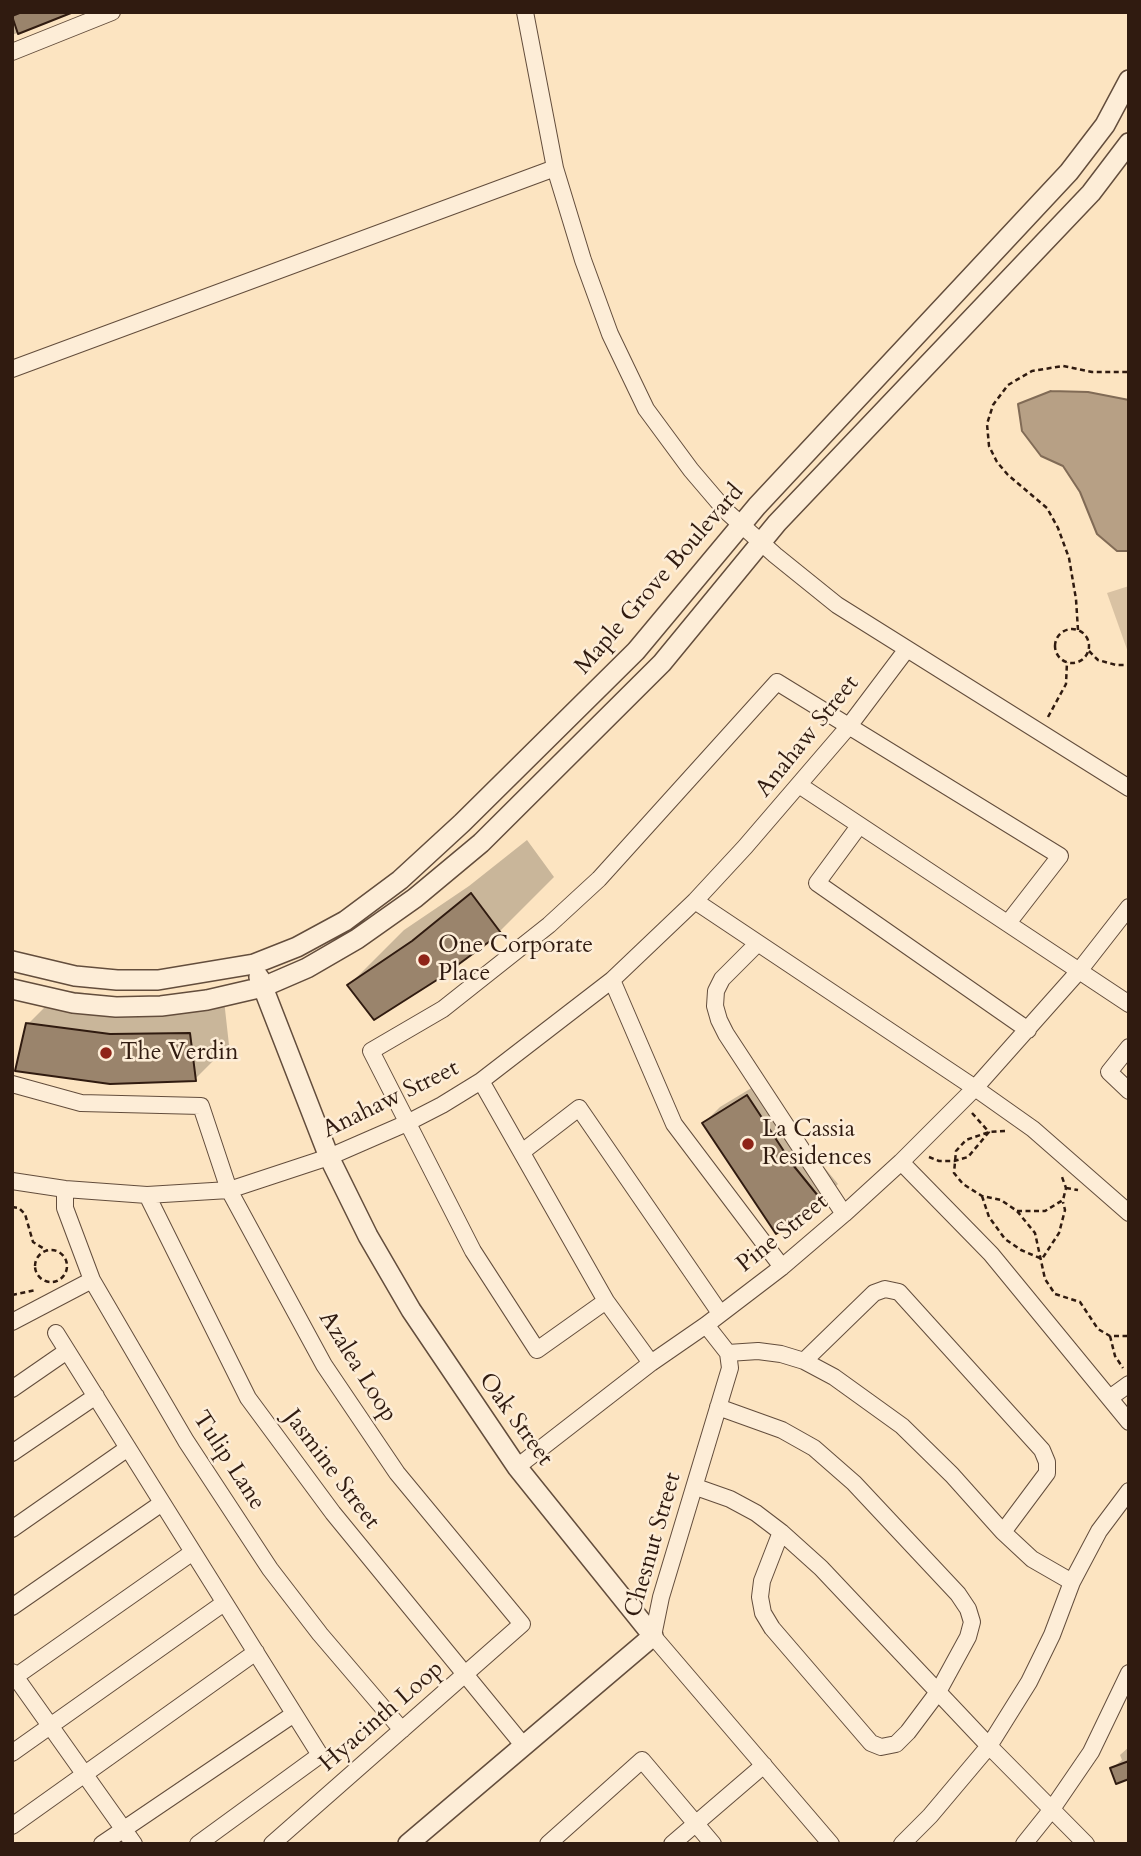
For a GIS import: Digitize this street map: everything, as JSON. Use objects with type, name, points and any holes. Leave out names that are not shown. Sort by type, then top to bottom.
[{"type":"street","points":[[12,52],[112,12]]},
{"type":"street","points":[[525,12],[555,168],[583,260],[610,334],[646,409],[708,491],[761,542],[837,605],[1129,788]]},
{"type":"street","name":"Maple Grove Boulevard","points":[[12,961],[75,976],[117,980],[158,980],[254,964],[297,947],[345,920],[400,880],[462,823],[636,651],[741,524],[1069,172],[1105,125],[1129,80]]},
{"type":"street","name":"Maple Grove Boulevard","points":[[12,989],[73,1003],[116,1007],[161,1006],[207,1000],[263,987],[307,968],[357,939],[415,898],[481,843],[662,663],[761,542],[1091,193],[1129,143]]},
{"type":"street","points":[[12,369],[555,168]]},
{"type":"street","name":"Anahaw Street","points":[[12,1181],[65,1189],[147,1195],[229,1190],[329,1157],[407,1123],[481,1081],[612,980],[695,901],[849,726],[907,649]]},
{"type":"street","points":[[606,1301],[537,1350],[473,1251],[371,1051],[443,1009],[549,925],[599,879],[777,682],[1060,856],[1008,923]]},
{"type":"street","points":[[799,785],[1129,1004]]},
{"type":"street","points":[[859,826],[817,883],[1028,1030]]},
{"type":"street","points":[[695,901],[1033,1129],[1129,1213]]},
{"type":"street","name":"Pine Street","points":[[517,1466],[782,1267],[844,1214],[975,1088],[1079,971],[1129,908]]},
{"type":"street","points":[[758,943],[722,979],[716,991],[715,1006],[719,1020],[844,1214]]},
{"type":"street","name":"Oak Street","points":[[254,964],[329,1157],[368,1236],[411,1310],[517,1466],[653,1636],[831,1844]]},
{"type":"street","points":[[612,980],[674,1124],[782,1267]]},
{"type":"street","points":[[1129,1047],[1109,1072],[1129,1091]]},
{"type":"street","points":[[481,1081],[606,1301],[651,1363]]},
{"type":"street","name":"Azalea Loop","points":[[12,1084],[81,1103],[201,1106],[229,1190],[324,1365],[397,1473],[522,1623]]},
{"type":"street","points":[[522,1152],[579,1108],[720,1313]]},
{"type":"street","points":[[907,1156],[992,1254],[1129,1422]]},
{"type":"street","name":"Tulip Lane","points":[[65,1189],[65,1208],[92,1280],[186,1441],[270,1569],[320,1634],[401,1730]]},
{"type":"street","name":"Jasmine Street","points":[[147,1195],[248,1398],[333,1513],[523,1745]]},
{"type":"street","points":[[12,1322],[92,1280]]},
{"type":"street","points":[[804,1361],[874,1293],[885,1290],[899,1292],[1042,1450],[1047,1462],[1047,1473],[1003,1532]]},
{"type":"street","points":[[706,1325],[728,1353],[758,1351],[804,1361],[834,1377],[902,1426],[1032,1559],[1072,1582]]},
{"type":"street","points":[[56,1333],[320,1755],[198,1844]]},
{"type":"street","points":[[12,1389],[67,1351]]},
{"type":"street","name":"Chesnut Street","points":[[408,1844],[653,1636],[662,1597],[730,1368],[728,1353]]},
{"type":"street","points":[[1111,1397],[1129,1384]]},
{"type":"street","points":[[12,1453],[96,1396]]},
{"type":"street","points":[[718,1407],[782,1430],[814,1448],[854,1483],[958,1594],[968,1609],[971,1622],[968,1637],[938,1692],[896,1744],[881,1747],[871,1743],[772,1628],[763,1613],[760,1597],[762,1581],[781,1532]]},
{"type":"street","points":[[12,1529],[128,1448]]},
{"type":"street","points":[[696,1487],[730,1499],[756,1513],[821,1568],[1086,1844]]},
{"type":"street","points":[[902,1844],[938,1808],[989,1746],[1029,1682],[1052,1635],[1072,1582],[1099,1531],[1129,1492]]},
{"type":"street","points":[[12,1607],[162,1503]]},
{"type":"street","points":[[134,1844],[13,1676],[193,1552]]},
{"type":"street","points":[[12,1753],[225,1603]]},
{"type":"street","name":"Hyacinth Loop","points":[[272,1844],[522,1623]]},
{"type":"street","points":[[12,1826],[256,1652]]},
{"type":"street","points":[[1024,1844],[1091,1752],[1129,1673]]},
{"type":"street","points":[[102,1844],[294,1714]]},
{"type":"street","points":[[548,1844],[642,1760],[713,1844]]},
{"type":"street","points":[[672,1844],[764,1765]]},
{"type":"path","points":[[1078,630],[1062,632],[1056,641],[1058,656],[1067,662],[1083,659],[1088,650],[1088,640],[1078,630],[1069,558],[1047,508],[1008,475],[997,462],[989,446],[987,424],[993,405],[1008,385],[1032,370],[1063,366],[1092,372],[1129,372]]},
{"type":"path","points":[[1088,650],[1098,660],[1126,665]]},
{"type":"path","points":[[1039,732],[1066,684],[1067,662]]},
{"type":"path","points":[[961,1101],[989,1132]]},
{"type":"path","points":[[1014,1133],[1003,1130],[989,1132],[966,1140],[956,1151],[954,1174],[963,1184],[982,1196],[1000,1200],[1017,1211],[1035,1233],[1045,1279],[1055,1294],[1080,1302],[1098,1329],[1110,1336],[1129,1336]]},
{"type":"path","points":[[907,1156],[939,1161],[968,1157],[989,1132]]},
{"type":"path","points":[[1042,1259],[1059,1233],[1065,1210],[1063,1200],[1066,1188],[1058,1167]]},
{"type":"path","points":[[982,1196],[989,1217],[1005,1238],[1021,1250],[1042,1259]]},
{"type":"path","points":[[1017,1211],[1045,1210],[1063,1200]]},
{"type":"path","points":[[12,1208],[19,1208],[24,1214],[33,1242],[47,1251],[60,1253],[68,1264],[63,1278],[37,1290],[12,1295]]},
{"type":"path","points":[[47,1251],[36,1261],[35,1271],[41,1279],[50,1283]]},
{"type":"path","points":[[1110,1336],[1115,1356],[1129,1376]]},
{"type":"shaded area","points":[[1051,391],[1088,392],[1129,400],[1129,551],[1117,551],[1097,534],[1080,492],[1063,466],[1041,456],[1022,431],[1018,404]]},
{"type":"shaded area","points":[[1129,586],[1129,655],[1107,593]]},
{"type":"building","points":[[22,12],[71,13],[18,34],[12,16]]},
{"type":"building","name":"One Corporate Place","points":[[471,893],[501,933],[440,978],[374,1020],[347,985],[412,941]]},
{"type":"building","name":"The Verdin","points":[[26,1023],[110,1034],[190,1033],[196,1081],[110,1084],[15,1071]]},
{"type":"building","name":"La Cassia Residences","points":[[747,1095],[793,1165],[823,1202],[776,1234],[702,1123]]},
{"type":"building","points":[[1129,1761],[1129,1779],[1116,1784],[1110,1768]]},
{"type":"place","name":"One Corporate Place","points":[[424,960]]},
{"type":"place","name":"The Verdin","points":[[106,1053]]},
{"type":"place","name":"La Cassia Residences","points":[[748,1144]]}]
